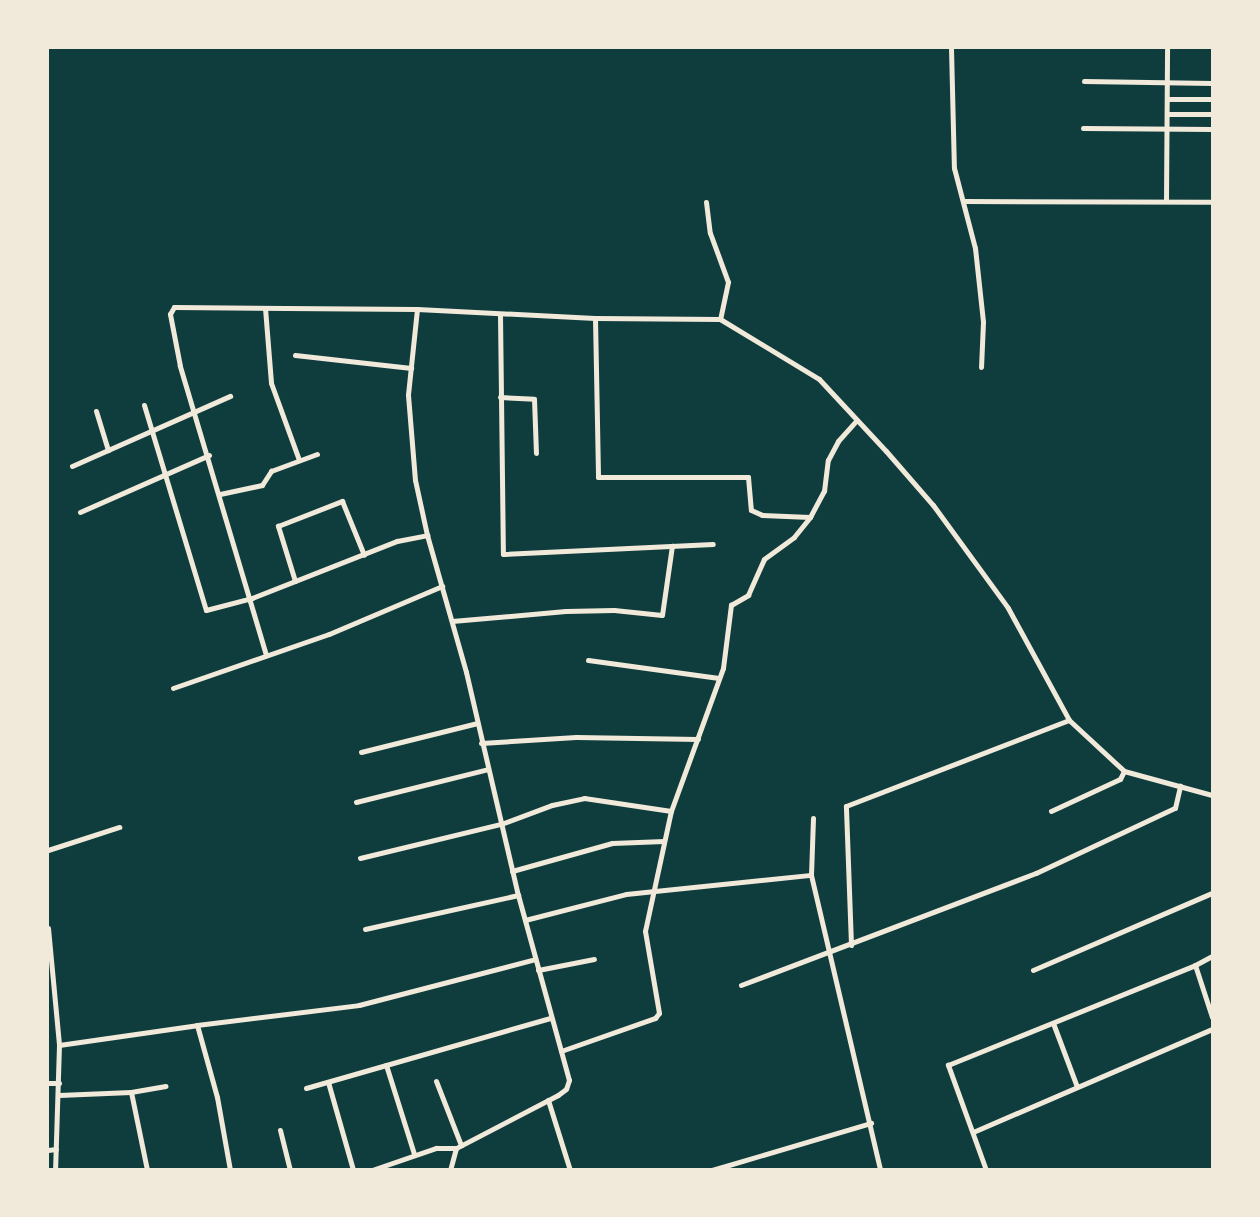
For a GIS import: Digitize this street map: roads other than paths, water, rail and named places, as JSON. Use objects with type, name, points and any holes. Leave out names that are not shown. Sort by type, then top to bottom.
[{"type":"street","points":[[951,48],[954,168],[975,248],[983,322],[981,367]]},
{"type":"street","points":[[1166,201],[1167,48]]},
{"type":"street","points":[[1084,81],[1212,83]]},
{"type":"street","points":[[1167,99],[1212,99]]},
{"type":"street","points":[[1167,114],[1212,114]]},
{"type":"street","points":[[1084,128],[1212,129]]},
{"type":"street","points":[[963,201],[1212,202]]},
{"type":"street","points":[[706,202],[710,233],[728,282],[720,319]]},
{"type":"street","points":[[266,656],[252,598],[180,366],[170,314],[174,308],[417,309],[500,315],[720,319],[819,378],[933,505],[1008,608],[1070,720],[1124,771],[1212,795]]},
{"type":"street","points":[[265,308],[271,383],[299,460]]},
{"type":"street","points":[[372,1170],[436,1148],[456,1148],[548,1100],[566,1089],[569,1080],[550,1018],[518,895],[452,621],[426,535],[415,480],[408,395],[417,309]]},
{"type":"street","points":[[500,315],[503,554],[713,544]]},
{"type":"street","points":[[595,318],[598,477],[748,477],[751,510],[762,515],[810,517]]},
{"type":"street","points":[[295,355],[411,368]]},
{"type":"street","points":[[72,466],[196,413],[230,396]]},
{"type":"street","points":[[500,397],[534,399],[536,453]]},
{"type":"street","points":[[144,405],[206,610],[252,598],[397,541],[426,535]]},
{"type":"street","points":[[96,411],[108,450]]},
{"type":"street","points":[[561,1051],[655,1018],[659,1013],[646,931],[671,811],[719,678],[731,605],[748,595],[764,559],[794,537],[810,517],[824,491],[828,460],[838,441],[857,420]]},
{"type":"street","points":[[220,494],[262,485],[271,471],[317,454]]},
{"type":"street","points":[[80,512],[209,455]]},
{"type":"street","points":[[295,581],[278,526],[287,522],[342,501],[364,554]]},
{"type":"street","points":[[452,621],[566,611],[614,610],[637,615],[662,615],[672,546]]},
{"type":"street","points":[[173,688],[329,634],[442,586]]},
{"type":"street","points":[[588,660],[719,678]]},
{"type":"street","points":[[850,945],[846,806],[1070,720]]},
{"type":"street","points":[[361,752],[477,723]]},
{"type":"street","points":[[481,742],[576,736],[698,738]]},
{"type":"street","points":[[356,802],[488,769]]},
{"type":"street","points":[[1051,811],[1120,779],[1124,771]]},
{"type":"street","points":[[741,985],[1036,873],[1175,808],[1180,786]]},
{"type":"street","points":[[360,858],[501,824],[552,805],[584,798],[671,811]]},
{"type":"street","points":[[813,818],[811,875],[828,952],[871,1123],[880,1170]]},
{"type":"street","points":[[48,850],[119,827]]},
{"type":"street","points":[[512,871],[612,844],[664,841]]},
{"type":"street","points":[[525,920],[617,896],[811,875]]},
{"type":"street","points":[[1032,970],[1212,893]]},
{"type":"street","points":[[365,929],[518,895]]},
{"type":"street","points":[[48,928],[59,1045],[59,1095],[55,1170]]},
{"type":"street","points":[[986,1170],[948,1065],[1195,965],[1212,956]]},
{"type":"street","points":[[59,1045],[359,1005],[535,958]]},
{"type":"street","points":[[538,970],[594,959]]},
{"type":"street","points":[[1195,965],[1212,1017]]},
{"type":"street","points":[[48,1004],[56,1002]]},
{"type":"street","points":[[306,1088],[550,1018]]},
{"type":"street","points":[[1053,1023],[1078,1087]]},
{"type":"street","points":[[198,1025],[217,1097],[230,1170]]},
{"type":"street","points":[[973,1132],[1212,1029]]},
{"type":"street","points":[[386,1066],[414,1154]]},
{"type":"street","points":[[436,1081],[462,1145]]},
{"type":"street","points":[[328,1082],[353,1170]]},
{"type":"street","points":[[48,1083],[59,1083]]},
{"type":"street","points":[[59,1095],[131,1092],[165,1086]]},
{"type":"street","points":[[131,1092],[147,1170]]},
{"type":"street","points":[[548,1100],[570,1170]]},
{"type":"street","points":[[712,1170],[871,1123]]},
{"type":"street","points":[[280,1130],[290,1170]]},
{"type":"street","points":[[450,1170],[456,1148]]},
{"type":"street","points":[[48,1150],[56,1150]]}]
